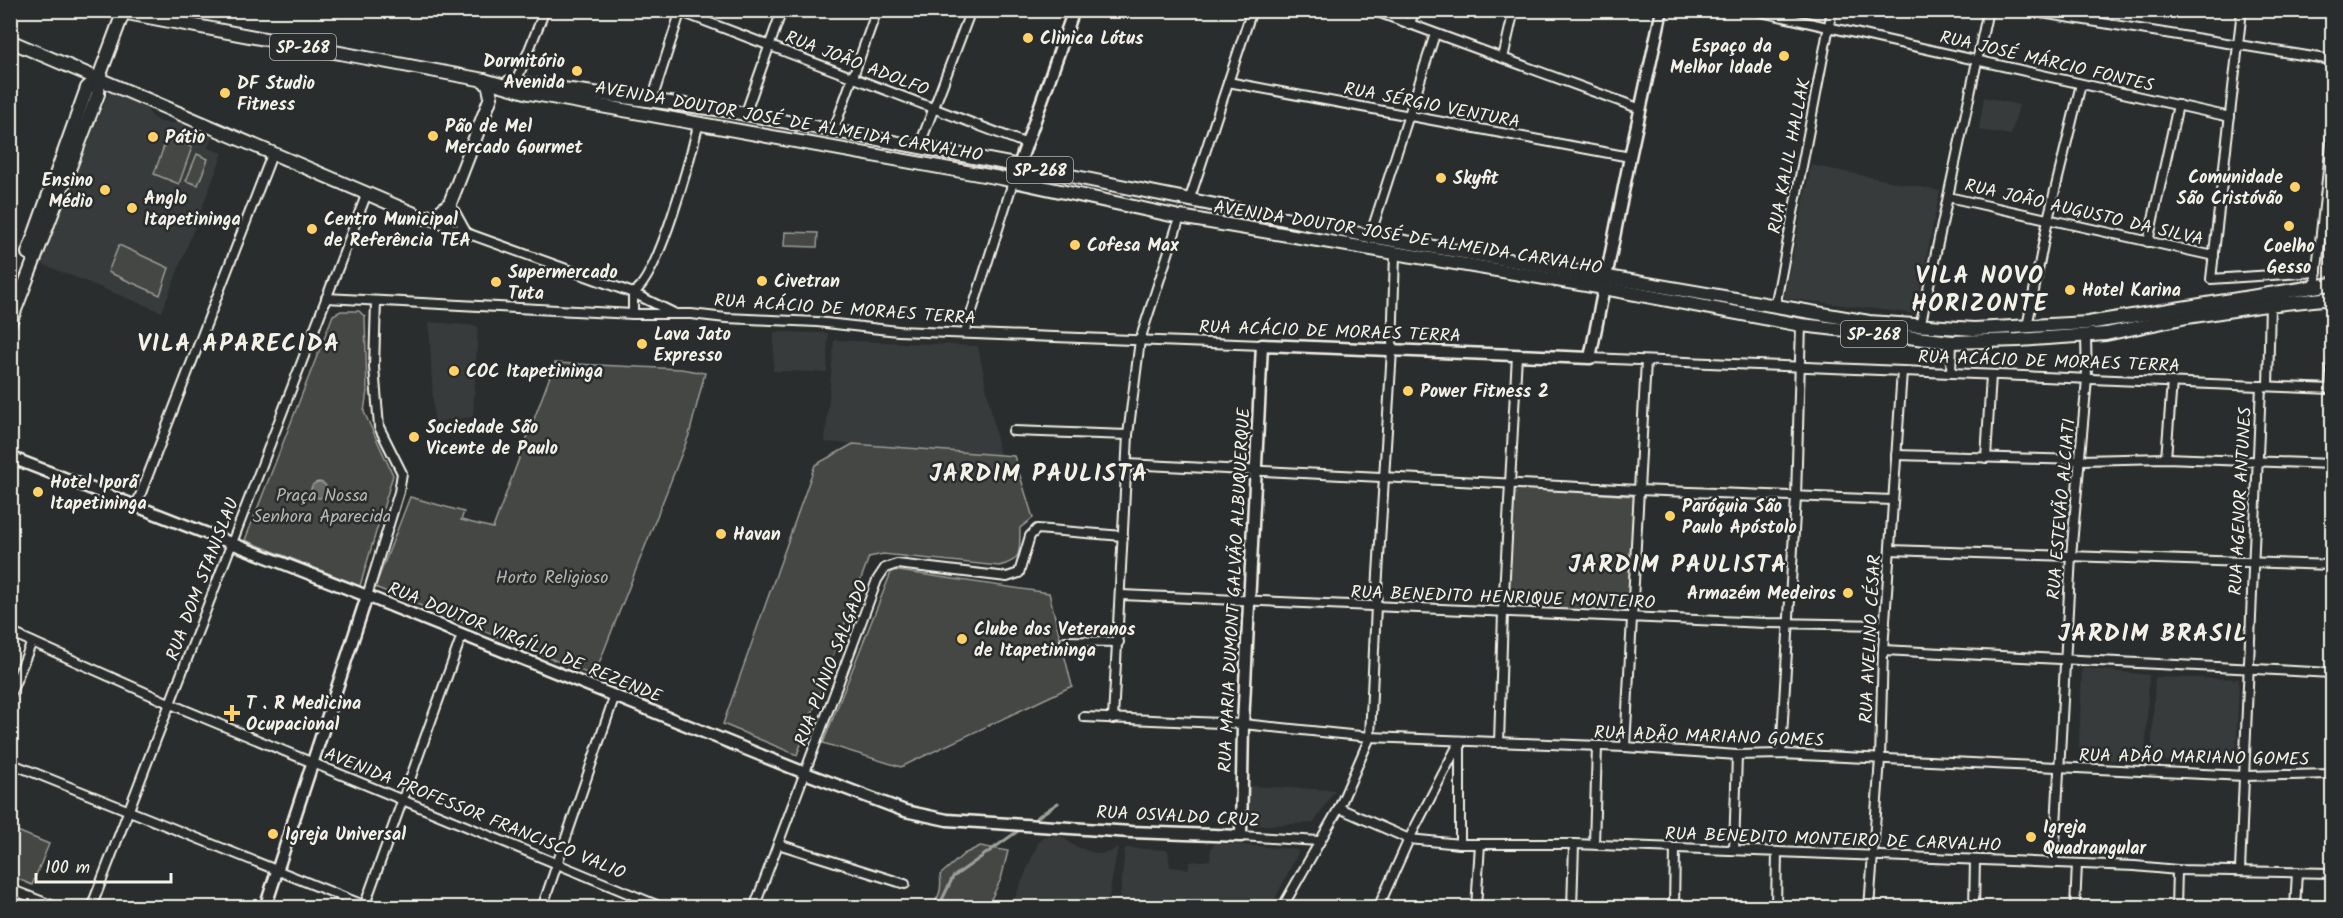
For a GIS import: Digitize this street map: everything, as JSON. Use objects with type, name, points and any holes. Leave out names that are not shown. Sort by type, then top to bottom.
[{"type":"main road","name":"AVENIDA DOUTOR JOSÉ DE ALMEIDA CARVALHO","points":[[120,11],[1000,178],[1180,217],[1395,254],[1869,322],[1974,329],[2088,323],[2332,284]]},
{"type":"main road","points":[[10,323],[15,299],[55,194],[87,88],[99,77],[120,11]]},
{"type":"main road","points":[[10,41],[99,77],[424,218],[436,215],[450,204],[491,97],[500,85]]},
{"type":"main road","name":"AVENIDA DOUTOR JOSÉ DE ALMEIDA CARVALHO","points":[[484,80],[500,85],[652,100],[919,147],[1604,283],[1801,325],[1952,342],[2086,337],[2270,304],[2332,298]]},
{"type":"main road","points":[[484,80],[489,87],[491,97]]},
{"type":"street","points":[[514,85],[545,10]]},
{"type":"street","points":[[745,115],[782,10]]},
{"type":"street","points":[[833,132],[877,10]]},
{"type":"street","points":[[919,147],[971,10]]},
{"type":"street","points":[[965,333],[1013,182],[1074,10]]},
{"type":"street","points":[[1189,201],[1252,10]]},
{"type":"street","points":[[1372,10],[1641,109]]},
{"type":"street","points":[[1410,25],[1414,10]]},
{"type":"street","points":[[1503,58],[1514,10]]},
{"type":"street","points":[[1590,358],[1662,10]]},
{"type":"street","name":"RUA JOSÉ MÁRCIO FONTES","points":[[1752,10],[2230,117]]},
{"type":"street","name":"RUA KALIL HALLAK","points":[[1775,307],[1832,10]]},
{"type":"street","points":[[1920,327],[1988,10]]},
{"type":"street","points":[[2022,10],[2332,60]]},
{"type":"street","points":[[2242,10],[2211,279],[2317,272]]},
{"type":"street","points":[[652,100],[679,11]]},
{"type":"street","name":"RUA JOÃO ADOLFO","points":[[679,11],[1028,144]]},
{"type":"street","points":[[1370,236],[1435,34]]},
{"type":"street","name":"RUA SÉRGIO VENTURA","points":[[1228,82],[1630,157]]},
{"type":"street","points":[[2027,327],[2048,219],[2081,84]]},
{"type":"street","points":[[2148,242],[2178,105]]},
{"type":"street","points":[[633,314],[633,294],[644,284],[661,246],[695,121]]},
{"type":"street","points":[[2315,286],[2332,134]]},
{"type":"street","points":[[136,506],[273,152]]},
{"type":"street","name":"RUA DOM STANISLAU","points":[[91,908],[367,193]]},
{"type":"street","name":"RUA JOÃO AUGUSTO DA SILVA","points":[[1948,197],[2214,256]]},
{"type":"street","points":[[450,204],[466,232]]},
{"type":"street","points":[[1113,719],[1119,642],[1128,435],[1140,340],[1180,217]]},
{"type":"street","points":[[424,218],[633,294],[678,315]]},
{"type":"street","points":[[1282,908],[1339,808],[1370,737],[1392,350],[1395,254]]},
{"type":"street","name":"RUA ACÁCIO DE MORAES TERRA","points":[[326,298],[790,320],[898,331],[2331,388]]},
{"type":"street","points":[[265,908],[399,492],[402,473],[379,427],[374,367],[376,301]]},
{"type":"street","name":"RUA AGENOR ANTUNES","points":[[2240,870],[2247,669],[2258,461],[2270,304]]},
{"type":"street","points":[[1781,754],[1796,497],[1801,325]]},
{"type":"street","name":"RUA ESTEVÃO ALCIATI","points":[[2054,862],[2071,556],[2087,379],[2086,337]]},
{"type":"street","points":[[1951,373],[1952,342]]},
{"type":"street","name":"RUA MARIA DUMONT GALVÃO ALBUQUERQUE","points":[[1241,836],[1243,724],[1262,345]]},
{"type":"street","points":[[1499,743],[1503,612],[1517,356]]},
{"type":"street","points":[[2331,388],[2332,360]]},
{"type":"street","points":[[1624,747],[1646,361]]},
{"type":"street","name":"RUA AVELINO CÉSAR","points":[[1869,908],[1880,759],[1883,650],[1892,500],[1902,371]]},
{"type":"street","points":[[1986,458],[1991,375]]},
{"type":"street","points":[[2166,458],[2172,382]]},
{"type":"street","points":[[1013,431],[1128,435]]},
{"type":"street","points":[[1896,455],[2081,460],[2166,458],[2332,464]]},
{"type":"street","name":"RUA DOUTOR VIRGÍLIO DE REZENDE","points":[[10,457],[367,596],[805,774],[905,811],[946,820],[1035,827]]},
{"type":"street","points":[[1127,464],[1510,484],[1892,500]]},
{"type":"street","name":"RUA PLÍNIO SALGADO","points":[[754,908],[877,580],[885,568],[897,564],[1007,577],[1019,573],[1030,536],[1037,529],[1123,536]]},
{"type":"street","points":[[1890,550],[2332,565]]},
{"type":"street","name":"RUA BENEDITO HENRIQUE MONTEIRO","points":[[1121,596],[1790,624],[1885,625]]},
{"type":"street","name":"AVENIDA PROFESSOR FRANCISCO VALIO","points":[[10,632],[171,704],[664,908]]},
{"type":"street","points":[[10,762],[366,907],[462,635]]},
{"type":"street","points":[[1065,641],[1119,642]]},
{"type":"street","points":[[10,695],[32,642]]},
{"type":"street","points":[[1883,650],[2332,673]]},
{"type":"street","points":[[542,908],[615,695]]},
{"type":"street","name":"RUA ADÃO MARIANO GOMES","points":[[1084,717],[1243,724],[1370,737],[1737,754],[1781,754],[2245,776],[2332,774]]},
{"type":"street","points":[[1378,908],[1409,839],[1460,741]]},
{"type":"street","points":[[1460,741],[1460,844]]},
{"type":"street","points":[[1594,844],[1597,747]]},
{"type":"street","points":[[1734,850],[1737,754]]},
{"type":"street","points":[[1445,770],[1459,772]]},
{"type":"street","name":"RUA BENEDITO MONTEIRO DE CARVALHO","points":[[1339,808],[1409,839],[1460,844],[1594,844],[2054,862],[2177,870],[2332,873]]},
{"type":"street","name":"RUA OSVALDO CRUZ","points":[[1035,827],[1319,841]]},
{"type":"street","points":[[778,844],[905,884]]},
{"type":"street","points":[[1476,908],[1480,844]]},
{"type":"street","points":[[1572,908],[1574,844]]},
{"type":"street","points":[[1674,908],[1675,848]]},
{"type":"street","points":[[1776,908],[1777,852]]},
{"type":"street","points":[[1974,908],[1975,860]]},
{"type":"street","points":[[2075,908],[2077,864]]},
{"type":"street","points":[[2176,908],[2177,870]]},
{"type":"street","points":[[2295,908],[2297,872]]},
{"type":"street","points":[[10,889],[59,908]]},
{"type":"shaded area","name":"Anglo Itapetininga","points":[[110,89],[142,100],[150,114],[159,122],[175,123],[188,120],[214,131],[208,148],[223,153],[162,312],[39,263]]},
{"type":"shaded area","points":[[1984,97],[2019,105],[2011,135],[1979,130]]},
{"type":"shaded area","points":[[1811,165],[1940,191],[1915,314],[1784,298]]},
{"type":"shaded area","name":"COC Itapetininga","points":[[429,322],[478,326],[473,417],[434,422]]},
{"type":"shaded area","points":[[774,332],[828,333],[827,372],[773,371]]},
{"type":"shaded area","points":[[834,340],[978,346],[1000,455],[825,442]]},
{"type":"shaded area","points":[[319,482],[325,484],[327,490],[325,496],[319,498],[313,496],[311,490],[313,484]]},
{"type":"shaded area","points":[[2082,668],[2149,675],[2145,762],[2086,758],[2081,752],[2079,747]]},
{"type":"shaded area","points":[[2155,677],[2239,679],[2236,756],[2232,762],[2226,764],[2151,760]]},
{"type":"shaded area","points":[[1249,786],[1335,790],[1314,823],[1247,826]]},
{"type":"shaded area","points":[[1060,835],[1073,845],[1100,854],[1118,847],[1107,907],[1011,907],[1042,837]]},
{"type":"shaded area","points":[[1216,843],[1299,851],[1271,907],[1119,907],[1125,848],[1168,850],[1170,867],[1188,869],[1190,862],[1210,860],[1211,847]]},
{"type":"green space","points":[[167,138],[192,147],[179,184],[154,174]]},
{"type":"green space","points":[[197,154],[208,159],[198,185],[186,181]]},
{"type":"green space","points":[[785,232],[818,233],[817,247],[784,246]]},
{"type":"green space","points":[[119,245],[169,268],[160,295],[108,272]]},
{"type":"green space","name":"Praça Nossa Senhora Aparecida","points":[[341,311],[359,311],[365,317],[367,391],[364,412],[393,475],[360,586],[245,540],[333,315]]},
{"type":"green space","name":"Horto Religioso","points":[[555,363],[681,369],[705,373],[689,435],[594,676],[375,587],[410,497],[464,512],[461,520],[493,528]]},
{"type":"green space","points":[[853,444],[1014,456],[1033,518],[1020,528],[1020,548],[1016,557],[1013,561],[999,566],[883,554],[869,557],[797,755],[723,724],[815,465]]},
{"type":"green space","points":[[1514,488],[1634,496],[1628,613],[1508,608]]},
{"type":"green space","name":"Clube dos Veteranos de Itapetininga","points":[[892,570],[1049,593],[1072,686],[901,767],[823,743]]},
{"type":"green space","points":[[10,828],[49,844],[32,885],[11,876]]},
{"type":"green space","points":[[980,846],[1008,851],[1001,879],[987,907],[930,907],[940,892],[940,875],[964,854]]},
{"type":"waterway","points":[[1036,818],[1058,803]]},
{"type":"waterway","points":[[938,908],[953,877],[1018,831]]},
{"type":"place","name":"Clinica Lótus","points":[[1028,38]]},
{"type":"place","name":"Espaço da Melhor Idade","points":[[1784,56]]},
{"type":"place","name":"Dormitório Avenida","points":[[577,71]]},
{"type":"place","name":"DF Studio Fitness","points":[[225,93]]},
{"type":"place","name":"Pão de Mel Mercado Gourmet","points":[[433,136]]},
{"type":"place","name":"Pátio","points":[[153,137]]},
{"type":"place","name":"Skyfit","points":[[1441,178]]},
{"type":"place","name":"Comunidade São Cristóvão","points":[[2295,187]]},
{"type":"place","name":"Ensino Médio","points":[[105,190]]},
{"type":"place","name":"Anglo Itapetininga","points":[[132,208]]},
{"type":"place","name":"Coelho Gesso","points":[[2289,226]]},
{"type":"place","name":"Centro Municipal de Referência TEA","points":[[312,229]]},
{"type":"place","name":"Cofesa Max","points":[[1075,245]]},
{"type":"place","name":"Civetran","points":[[762,281]]},
{"type":"place","name":"Supermercado Tuta","points":[[496,282]]},
{"type":"place","name":"Hotel Karina","points":[[2070,290]]},
{"type":"place","name":"Lava Jato Expresso","points":[[642,344]]},
{"type":"place","name":"COC Itapetininga","points":[[454,371]]},
{"type":"place","name":"Power Fitness 2","points":[[1408,391]]},
{"type":"place","name":"Sociedade São Vicente de Paulo","points":[[414,437]]},
{"type":"place","name":"Hotel Iporã Itapetininga","points":[[38,492]]},
{"type":"place","name":"Paróquia São Paulo Apóstolo","points":[[1670,516]]},
{"type":"place","name":"Havan","points":[[721,534]]},
{"type":"place","name":"Armazém Medeiros","points":[[1848,593]]},
{"type":"place","name":"Clube dos Veteranos de Itapetininga","points":[[962,639]]},
{"type":"place","name":"T . R Medicina Ocupacional","points":[[232,713]]},
{"type":"place","name":"Igreja Universal","points":[[273,834]]},
{"type":"place","name":"Igreja Quadrangular","points":[[2031,837]]},
{"type":"district","name":"VILA NOVO HORIZONTE","points":[[1980,289]]},
{"type":"district","name":"VILA APARECIDA","points":[[239,343]]},
{"type":"district","name":"JARDIM PAULISTA","points":[[1039,473]]},
{"type":"district","name":"JARDIM PAULISTA","points":[[1678,564]]},
{"type":"district","name":"JARDIM BRASIL","points":[[2153,633]]}]
